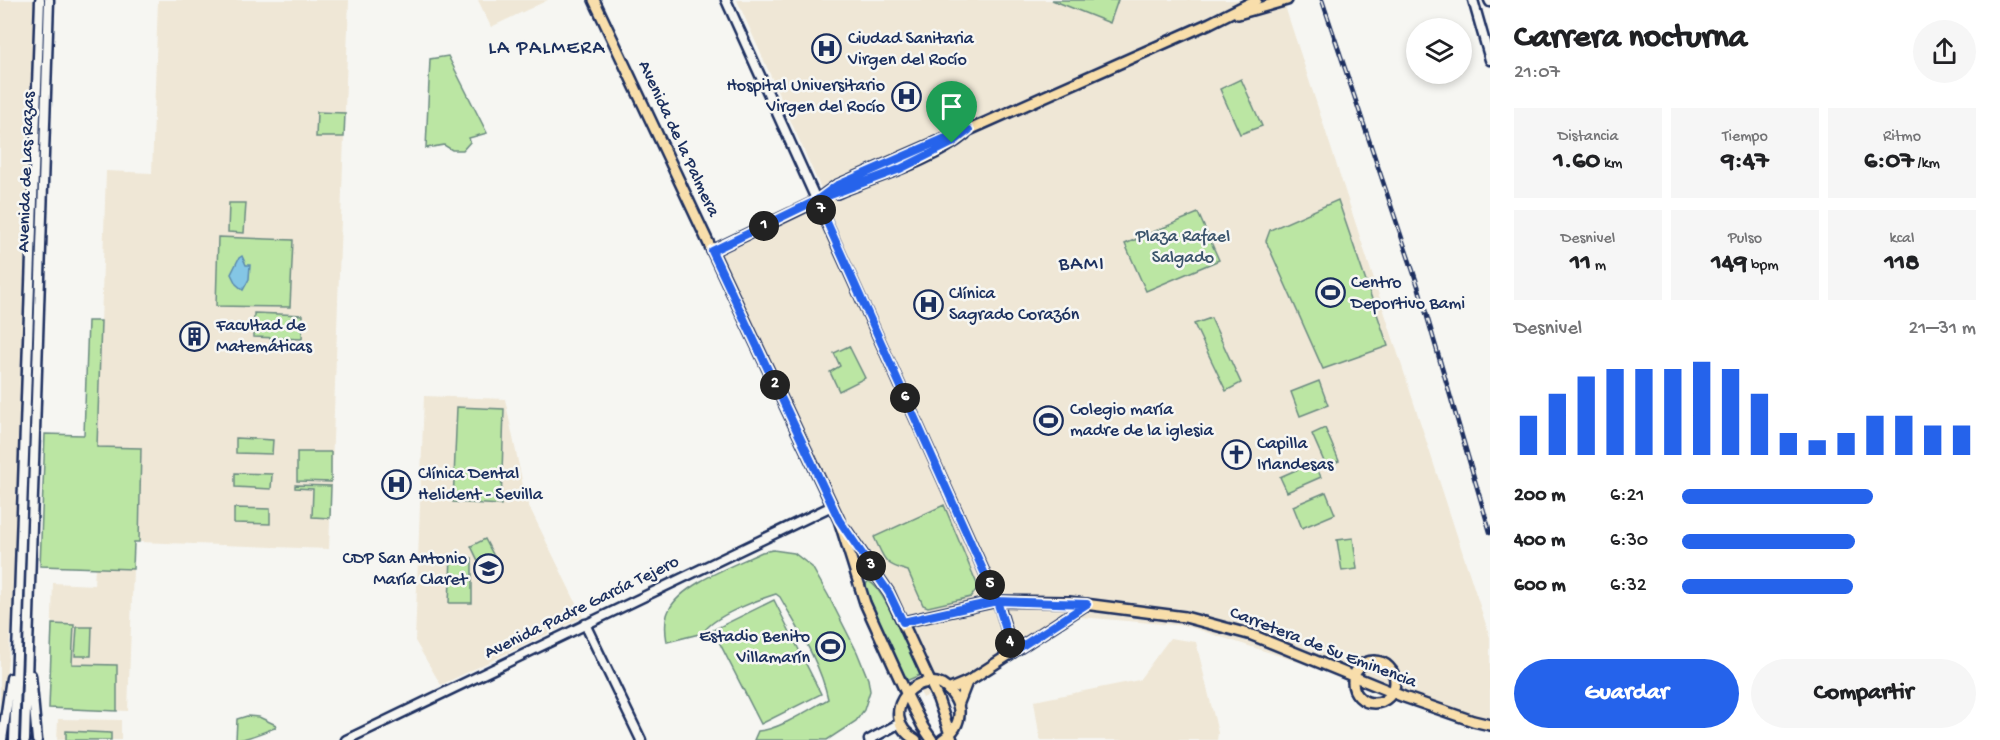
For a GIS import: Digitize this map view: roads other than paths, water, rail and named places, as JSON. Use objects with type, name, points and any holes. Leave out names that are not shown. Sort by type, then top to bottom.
[{"type":"main road","name":"Avenida de Las Razas","points":[[14,740],[40,0]]},
{"type":"main road","name":"Avenida de Las Razas","points":[[25,740],[49,0]]},
{"type":"main road","name":"Avenida de la Palmera","points":[[594,0],[839,520]]},
{"type":"main road","points":[[726,0],[997,601],[1013,652]]},
{"type":"main road","points":[[712,251],[817,200],[836,186],[969,130],[1210,23],[1256,0]]},
{"type":"main road","points":[[1210,23],[1287,0]]},
{"type":"main road","points":[[1473,0],[1490,60]]},
{"type":"main road","name":"Avenida Padre García Tejero","points":[[346,740],[832,506]]},
{"type":"main road","points":[[839,520],[889,593],[930,683],[948,738]]},
{"type":"main road","points":[[839,520],[865,603],[906,693],[932,740]]},
{"type":"main road","points":[[903,622],[997,601]]},
{"type":"main road","name":"Carretera de Su Eminencia","points":[[997,601],[1087,604],[1185,617],[1215,624],[1252,635],[1490,729]]},
{"type":"main road","points":[[948,690],[967,682],[1087,604]]},
{"type":"main road","points":[[585,624],[640,740]]},
{"type":"main road","points":[[28,635],[37,740]]},
{"type":"main road","points":[[2,740],[17,636]]},
{"type":"main road","points":[[1375,662],[1389,669],[1394,676],[1395,684],[1392,692],[1382,701],[1374,703],[1360,697],[1355,690],[1354,677],[1358,670],[1367,663],[1375,662]]},
{"type":"main road","points":[[948,738],[958,719],[958,705],[967,682]]},
{"type":"main road","points":[[899,727],[899,707],[906,693],[921,684],[939,684],[948,690],[958,705]]},
{"type":"main road","name":"Carretera de Su Eminencia","points":[[1473,721],[1490,725]]},
{"type":"main road","points":[[869,740],[899,727]]},
{"type":"main road","points":[[899,727],[916,740]]},
{"type":"water","points":[[242,256],[246,265],[250,265],[249,279],[243,290],[236,284],[231,274]]},
{"type":"railway","points":[[1322,0],[1419,289],[1490,532]]},
{"type":"place","name":"Ciudad Sanitaria Virgen del Rocío","points":[[827,49]]},
{"type":"place","name":"Hospital Universitario Virgen del Rocío","points":[[906,96]]},
{"type":"place","name":"Centro Deportivo Bami","points":[[1330,293]]},
{"type":"place","name":"Clínica Sagrado Corazón","points":[[928,304]]},
{"type":"place","name":"Facultad de Matemáticas","points":[[195,336]]},
{"type":"place","name":"Colegio maría madre de la iglesia","points":[[1049,420]]},
{"type":"place","name":"Capilla Irlandesas","points":[[1236,454]]},
{"type":"place","name":"Clínica Dental Helident - Sevilla","points":[[397,484]]},
{"type":"place","name":"CDP San Antonio María Claret","points":[[488,569]]},
{"type":"place","name":"Estadio Benito Villamarín","points":[[831,647]]},
{"type":"district","name":"LA PALMERA","points":[[547,49]]},
{"type":"district","name":"BAMI","points":[[1082,265]]},
{"type":"park label","name":"Plaza Rafael Salgado","points":[[1183,247]]}]
